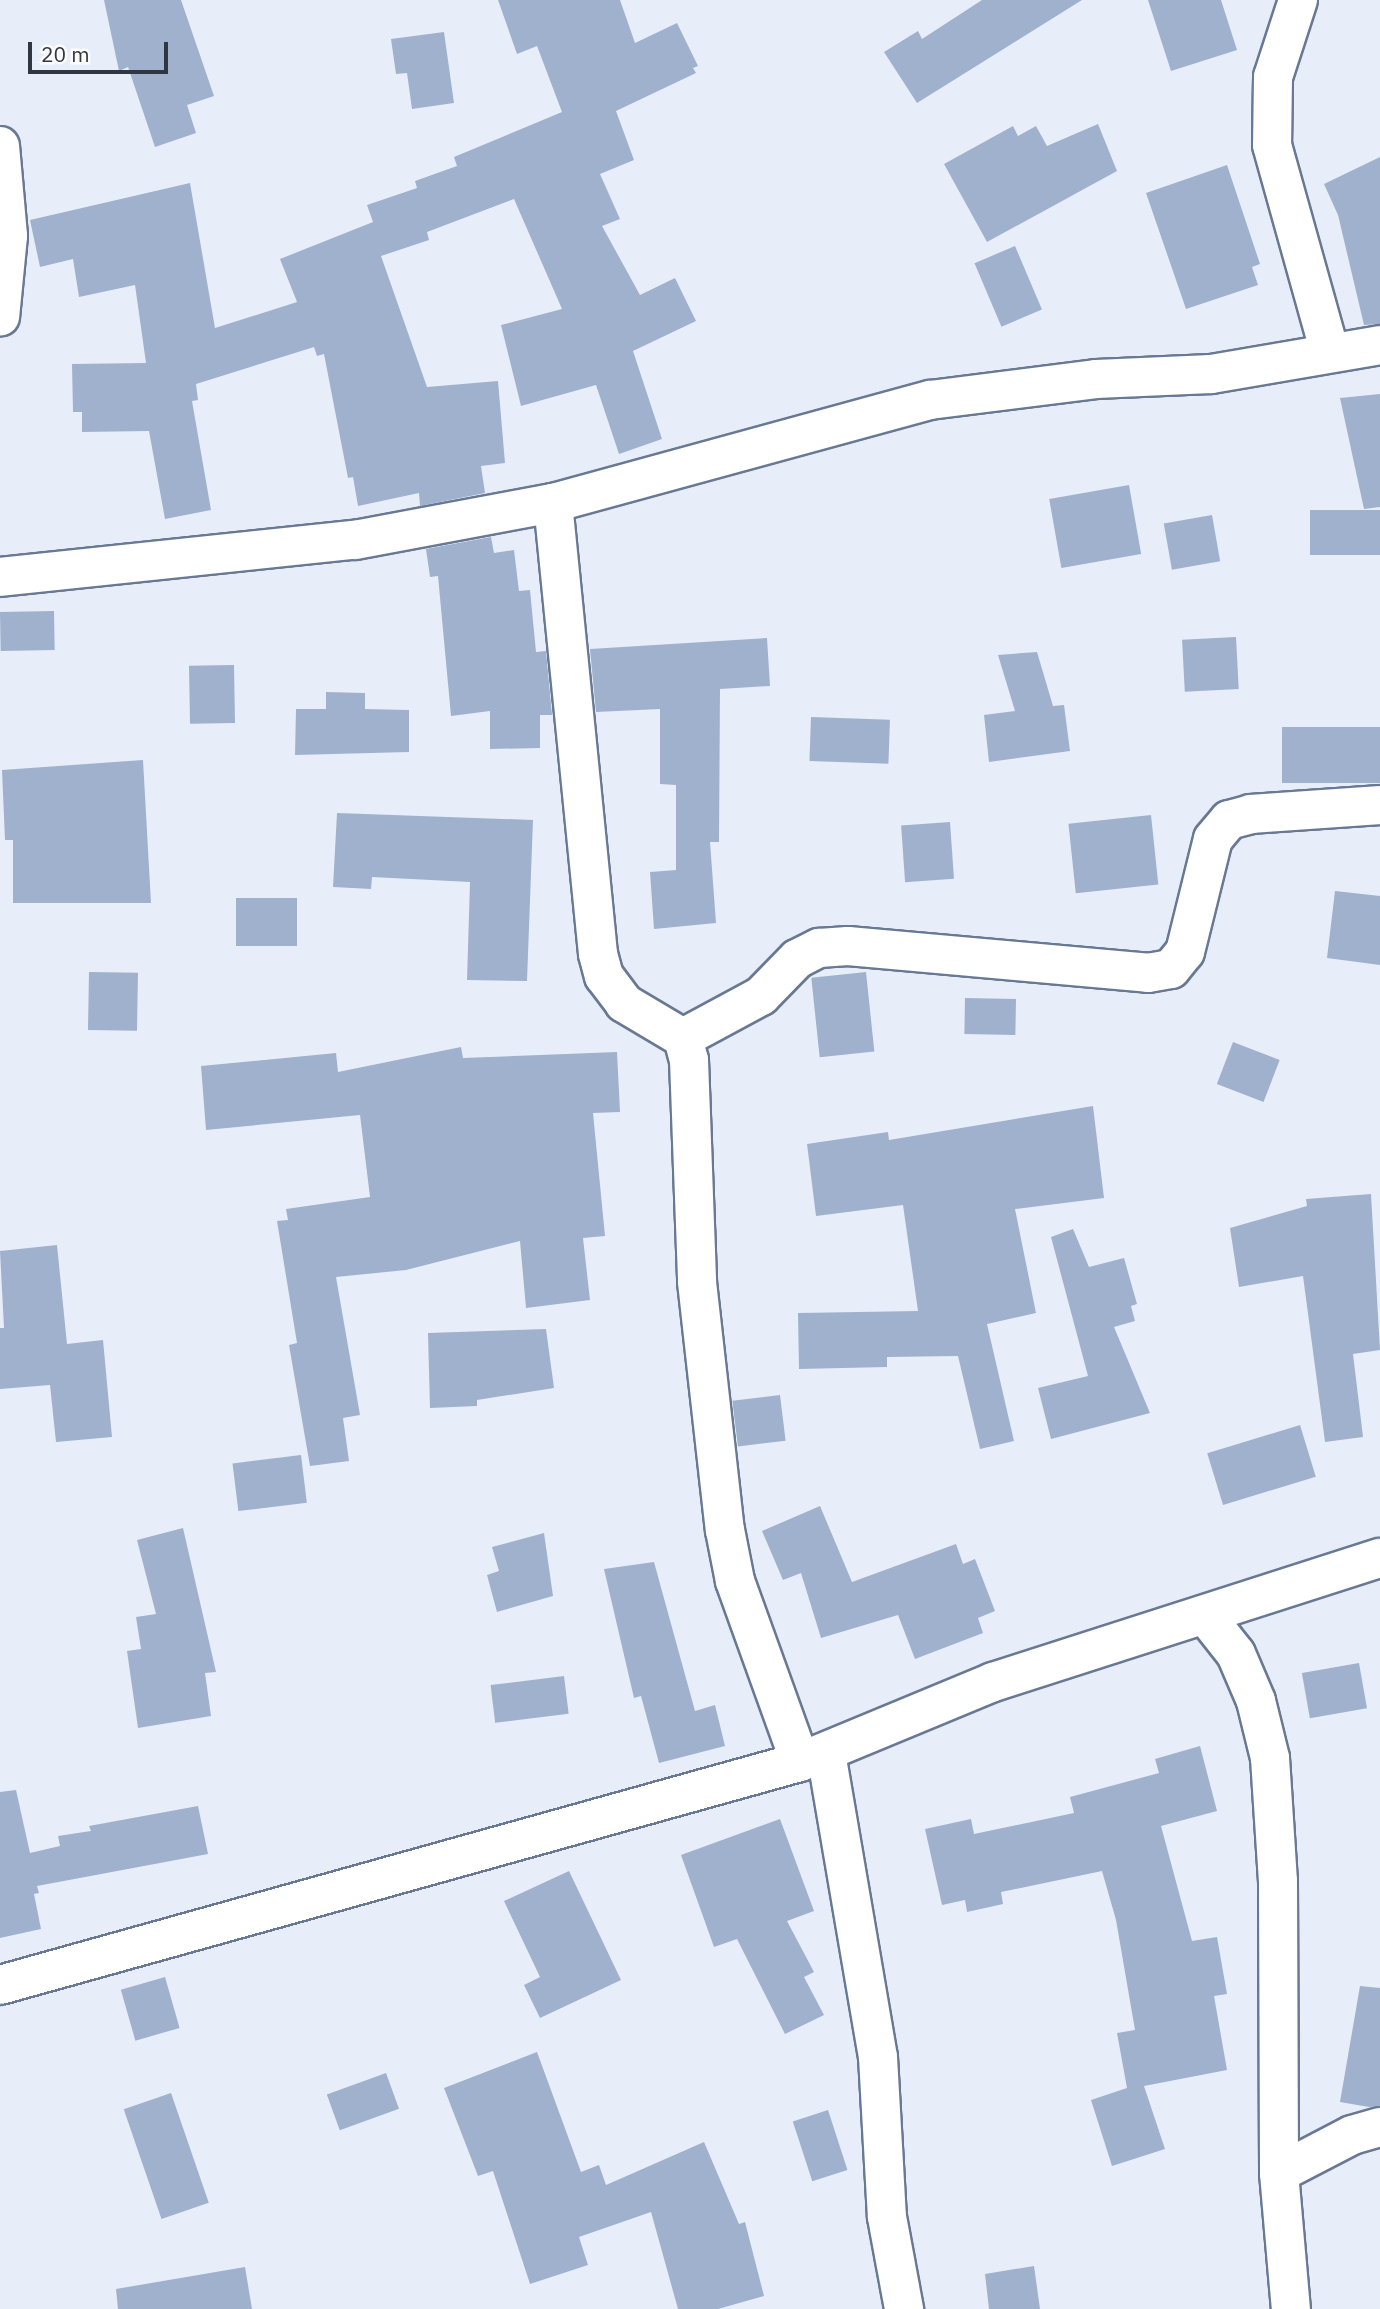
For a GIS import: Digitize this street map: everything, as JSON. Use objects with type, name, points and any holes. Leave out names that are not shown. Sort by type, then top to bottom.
[{"type":"street","points":[[1298,0],[1273,77],[1272,145],[1330,353]]},
{"type":"street","points":[[0,146],[8,236],[0,317]]},
{"type":"street","points":[[0,577],[355,540],[553,503],[930,400],[1096,379],[1212,374],[1380,345]]},
{"type":"street","points":[[553,503],[598,954],[604,976],[624,1003],[682,1038],[689,1060],[697,1282],[723,1520],[735,1581],[813,1757],[878,2057],[887,2217],[904,2309]]},
{"type":"street","points":[[682,1038],[761,996],[797,959],[820,948],[848,946],[1148,972],[1171,969],[1185,952],[1213,839],[1229,820],[1251,814],[1380,805]]},
{"type":"street","points":[[0,1986],[813,1757],[993,1682],[1380,1559]]},
{"type":"street","points":[[1206,1616],[1236,1654],[1256,1700],[1270,1758],[1278,1881],[1279,2173],[1291,2309]]},
{"type":"street","points":[[1279,2173],[1352,2136],[1380,2127]]},
{"type":"building","points":[[104,0],[181,0],[214,96],[187,105],[196,133],[155,147],[128,67],[119,71]]},
{"type":"building","points":[[498,0],[620,0],[635,43],[677,23],[698,66],[693,68],[696,73],[616,111],[634,160],[600,174],[620,219],[602,226],[640,295],[675,278],[696,321],[633,351],[662,439],[619,454],[596,385],[521,406],[501,325],[562,309],[514,199],[427,232],[429,240],[381,256],[427,387],[498,381],[505,463],[481,466],[485,493],[420,506],[419,493],[358,506],[353,477],[348,478],[324,354],[317,356],[314,347],[196,384],[198,400],[192,401],[211,510],[165,519],[149,431],[82,432],[82,412],[73,412],[72,364],[146,363],[135,285],[79,297],[73,259],[40,267],[30,220],[190,183],[215,328],[297,302],[280,259],[373,222],[367,205],[417,188],[415,181],[457,166],[454,157],[562,112],[537,46],[517,54]]},
{"type":"building","points":[[982,0],[1082,0],[917,103],[884,52],[918,31],[922,39]]},
{"type":"building","points":[[1148,0],[1221,0],[1237,50],[1171,71]]},
{"type":"building","points":[[444,32],[454,103],[412,109],[407,73],[396,74],[391,39]]},
{"type":"building","points":[[1098,124],[1117,171],[987,242],[944,164],[1013,126],[1018,136],[1036,126],[1047,146]]},
{"type":"building","points":[[1380,157],[1380,324],[1364,325],[1338,215],[1324,184]]},
{"type":"building","points":[[1227,165],[1260,264],[1252,267],[1258,285],[1186,309],[1146,193]]},
{"type":"building","points":[[1015,246],[1042,310],[1001,327],[974,263]]},
{"type":"building","points":[[1380,394],[1380,507],[1364,509],[1340,398]]},
{"type":"building","points":[[1129,485],[1141,554],[1061,568],[1049,499]]},
{"type":"building","points":[[1310,510],[1380,510],[1380,555],[1310,555]]},
{"type":"building","points":[[1212,515],[1220,561],[1172,570],[1164,524]]},
{"type":"building","points":[[491,537],[494,553],[514,550],[519,591],[530,590],[536,652],[546,651],[552,715],[540,715],[540,748],[490,749],[490,711],[451,716],[438,576],[430,577],[426,549]]},
{"type":"building","points":[[54,611],[55,650],[1,651],[0,612]]},
{"type":"building","points":[[1236,637],[1239,689],[1185,692],[1182,640]]},
{"type":"building","points":[[767,638],[770,686],[720,689],[719,842],[710,842],[716,923],[654,929],[650,872],[676,870],[676,785],[660,784],[660,709],[596,712],[590,649]]},
{"type":"building","points":[[1037,652],[1053,706],[1064,705],[1070,751],[989,762],[984,715],[1015,711],[998,655]]},
{"type":"building","points":[[234,665],[235,723],[190,724],[189,666]]},
{"type":"building","points":[[326,692],[365,693],[365,709],[409,710],[409,752],[295,755],[296,709],[326,709]]},
{"type":"building","points":[[811,717],[890,720],[888,764],[809,761]]},
{"type":"building","points":[[1282,727],[1380,727],[1380,783],[1282,783]]},
{"type":"building","points":[[143,760],[151,903],[13,903],[13,840],[5,840],[2,770]]},
{"type":"building","points":[[337,813],[533,820],[527,981],[467,980],[470,882],[372,877],[371,889],[333,887]]},
{"type":"building","points":[[1151,815],[1158,885],[1076,893],[1068,824]]},
{"type":"building","points":[[950,822],[954,879],[905,882],[901,825]]},
{"type":"building","points":[[1335,891],[1380,896],[1380,965],[1327,958]]},
{"type":"building","points":[[236,898],[297,898],[297,946],[236,946]]},
{"type":"building","points":[[89,972],[138,973],[137,1031],[88,1030]]},
{"type":"building","points":[[866,972],[874,1052],[820,1057],[811,978]]},
{"type":"building","points":[[965,998],[1016,999],[1015,1035],[964,1034]]},
{"type":"building","points":[[1233,1042],[1280,1060],[1264,1102],[1217,1084]]},
{"type":"building","points":[[461,1047],[463,1058],[617,1052],[620,1112],[593,1113],[605,1236],[583,1238],[590,1300],[526,1308],[520,1241],[406,1270],[336,1277],[360,1415],[343,1418],[349,1461],[310,1466],[289,1345],[297,1343],[277,1221],[288,1220],[286,1209],[370,1197],[360,1115],[206,1130],[201,1066],[336,1053],[338,1072]]},
{"type":"building","points":[[1093,1106],[1104,1198],[1015,1209],[1036,1313],[987,1324],[1014,1441],[980,1449],[958,1356],[887,1357],[887,1367],[799,1369],[798,1313],[918,1311],[903,1205],[816,1216],[807,1144],[888,1132],[889,1140]]},
{"type":"building","points":[[1371,1194],[1380,1350],[1353,1354],[1363,1437],[1325,1442],[1303,1276],[1239,1287],[1230,1228],[1307,1206],[1306,1199]]},
{"type":"building","points":[[1073,1229],[1089,1267],[1124,1258],[1137,1304],[1131,1306],[1135,1321],[1114,1327],[1150,1413],[1051,1439],[1038,1388],[1088,1376],[1051,1237]]},
{"type":"building","points":[[57,1245],[67,1344],[103,1340],[112,1437],[56,1442],[50,1385],[0,1389],[0,1328],[4,1328],[0,1251]]},
{"type":"building","points":[[546,1329],[554,1388],[477,1400],[477,1406],[430,1408],[428,1333]]},
{"type":"building","points":[[780,1395],[786,1441],[738,1447],[732,1401]]},
{"type":"building","points":[[1300,1425],[1316,1477],[1223,1505],[1207,1453]]},
{"type":"building","points":[[301,1455],[307,1503],[238,1511],[233,1463]]},
{"type":"building","points":[[820,1506],[852,1582],[956,1544],[963,1564],[975,1559],[995,1611],[978,1618],[983,1633],[915,1659],[898,1615],[821,1638],[801,1573],[783,1580],[762,1531]]},
{"type":"building","points":[[183,1528],[216,1672],[205,1673],[211,1716],[138,1728],[127,1651],[141,1649],[136,1617],[156,1614],[137,1540]]},
{"type":"building","points":[[544,1533],[553,1596],[497,1612],[487,1575],[499,1571],[492,1547]]},
{"type":"building","points":[[654,1562],[695,1711],[715,1705],[725,1746],[659,1763],[641,1696],[634,1698],[604,1569]]},
{"type":"building","points":[[1359,1663],[1367,1708],[1310,1718],[1302,1673]]},
{"type":"building","points":[[564,1676],[569,1714],[495,1723],[491,1685]]},
{"type":"building","points":[[1200,1746],[1217,1811],[1161,1826],[1192,1941],[1217,1937],[1227,1994],[1214,1996],[1227,2070],[1144,2086],[1165,2149],[1112,2166],[1091,2100],[1127,2088],[1117,2033],[1135,2030],[1116,1920],[1102,1871],[1001,1892],[1003,1904],[967,1912],[965,1900],[942,1905],[925,1829],[971,1819],[974,1834],[1074,1813],[1070,1797],[1159,1773],[1155,1759]]},
{"type":"building","points":[[16,1790],[30,1853],[60,1846],[58,1836],[91,1831],[89,1826],[198,1806],[208,1854],[37,1886],[39,1893],[34,1894],[41,1929],[0,1938],[0,1792]]},
{"type":"building","points":[[780,1819],[814,1911],[787,1921],[814,1972],[804,1977],[824,2015],[785,2034],[737,1939],[714,1947],[681,1855]]},
{"type":"building","points":[[569,1871],[621,1980],[540,2018],[524,1985],[540,1977],[504,1901]]},
{"type":"building","points":[[165,1977],[180,2028],[135,2041],[121,1990]]},
{"type":"building","points":[[1360,1986],[1380,1988],[1380,2106],[1340,2102]]},
{"type":"building","points":[[537,2052],[581,2172],[599,2165],[606,2185],[704,2142],[739,2224],[745,2222],[764,2296],[718,2309],[678,2309],[651,2212],[579,2237],[588,2265],[530,2284],[493,2171],[478,2176],[444,2088]]},
{"type":"building","points":[[386,2073],[399,2109],[340,2130],[327,2095]]},
{"type":"building","points":[[171,2093],[209,2203],[161,2219],[124,2109]]},
{"type":"building","points":[[828,2110],[847,2170],[812,2181],[793,2121]]},
{"type":"building","points":[[1034,2266],[1040,2309],[989,2309],[985,2274]]},
{"type":"building","points":[[245,2267],[252,2309],[118,2309],[116,2289]]}]
